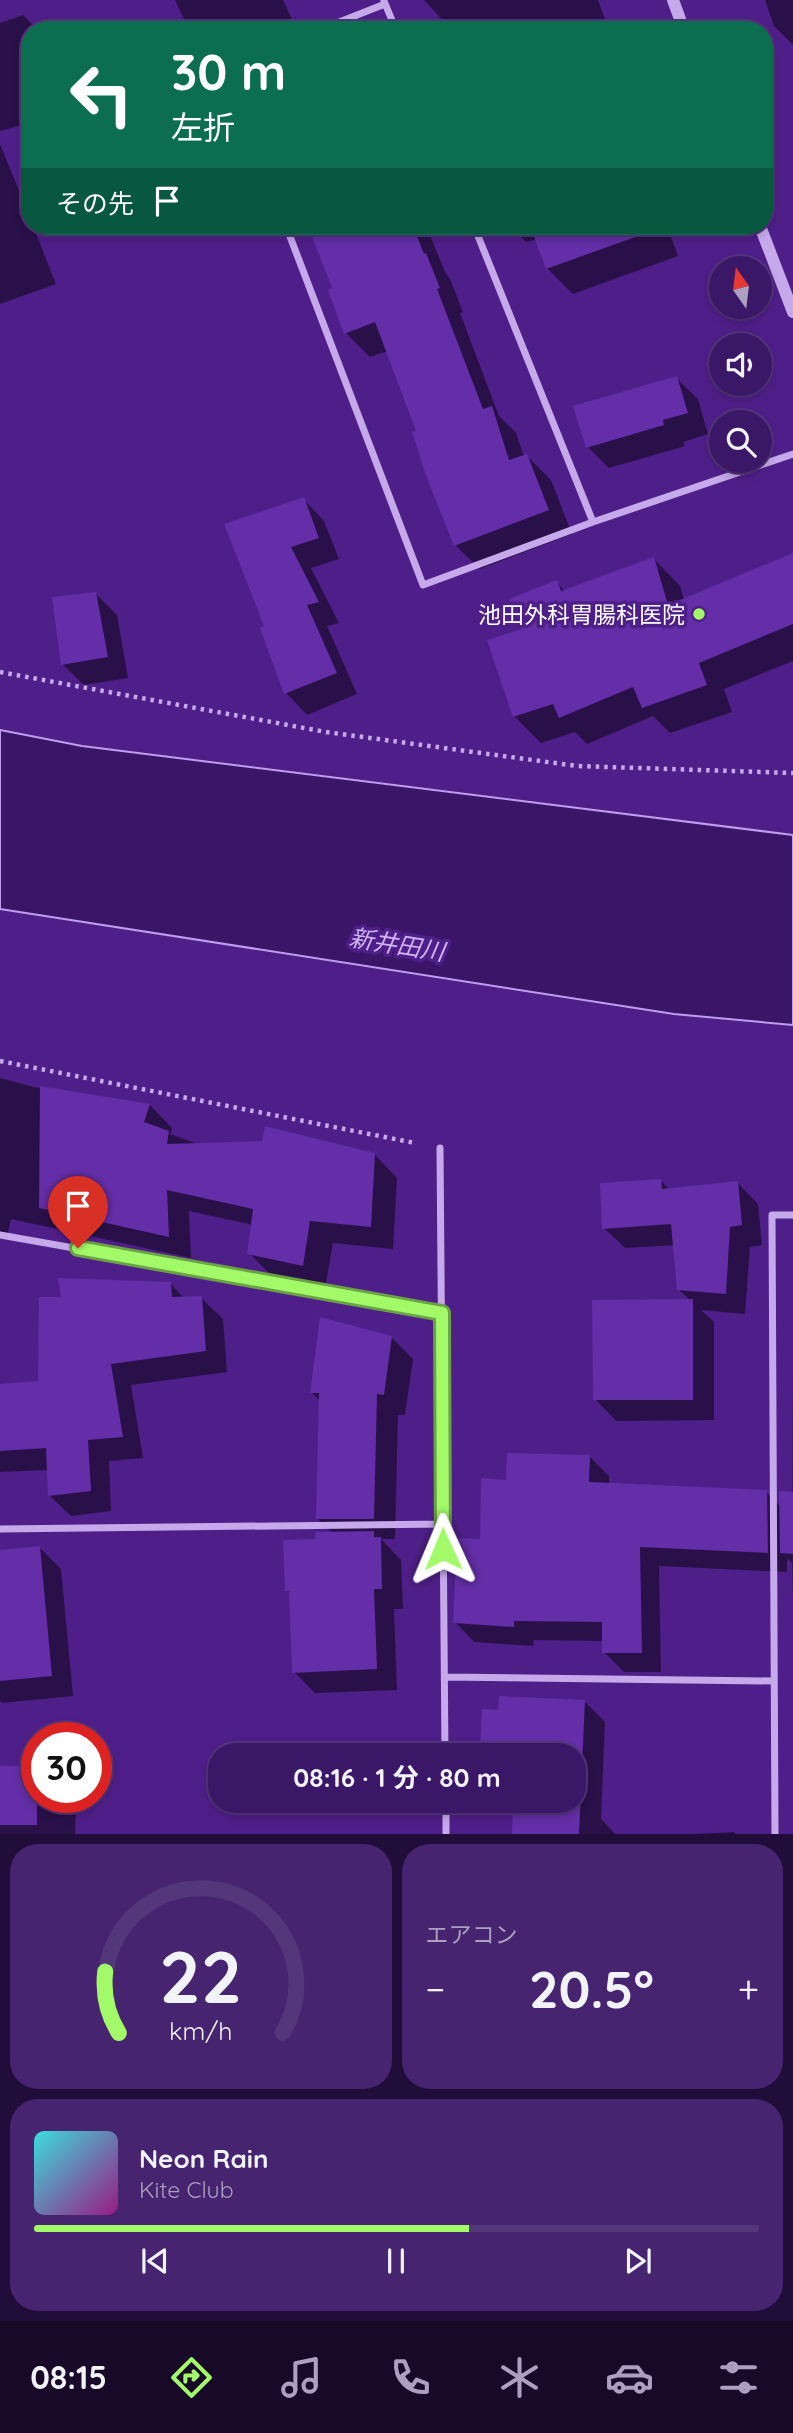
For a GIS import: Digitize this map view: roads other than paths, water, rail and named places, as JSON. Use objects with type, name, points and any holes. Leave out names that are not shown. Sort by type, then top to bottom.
[{"type":"street","points":[[673,0],[681,21]]},
{"type":"street","points":[[340,21],[385,2],[392,21]]},
{"type":"street","points":[[289,235],[423,585],[593,522],[793,454]]},
{"type":"street","points":[[478,235],[593,522]]},
{"type":"street","points":[[763,235],[793,312]]},
{"type":"street","points":[[440,1148],[445,1743]]},
{"type":"street","points":[[775,1834],[772,1215],[793,1215]]},
{"type":"street","points":[[0,1235],[442,1313]]},
{"type":"street","points":[[0,1529],[442,1524]]},
{"type":"street","points":[[445,1677],[774,1681]]},
{"type":"street","points":[[446,1813],[446,1834]]},
{"type":"water","name":"新井田川","points":[[0,730],[82,746],[793,835],[793,1025],[674,1014],[0,909]]},
{"type":"place","name":"池田外科胃腸科医院","points":[[699,614]]}]
